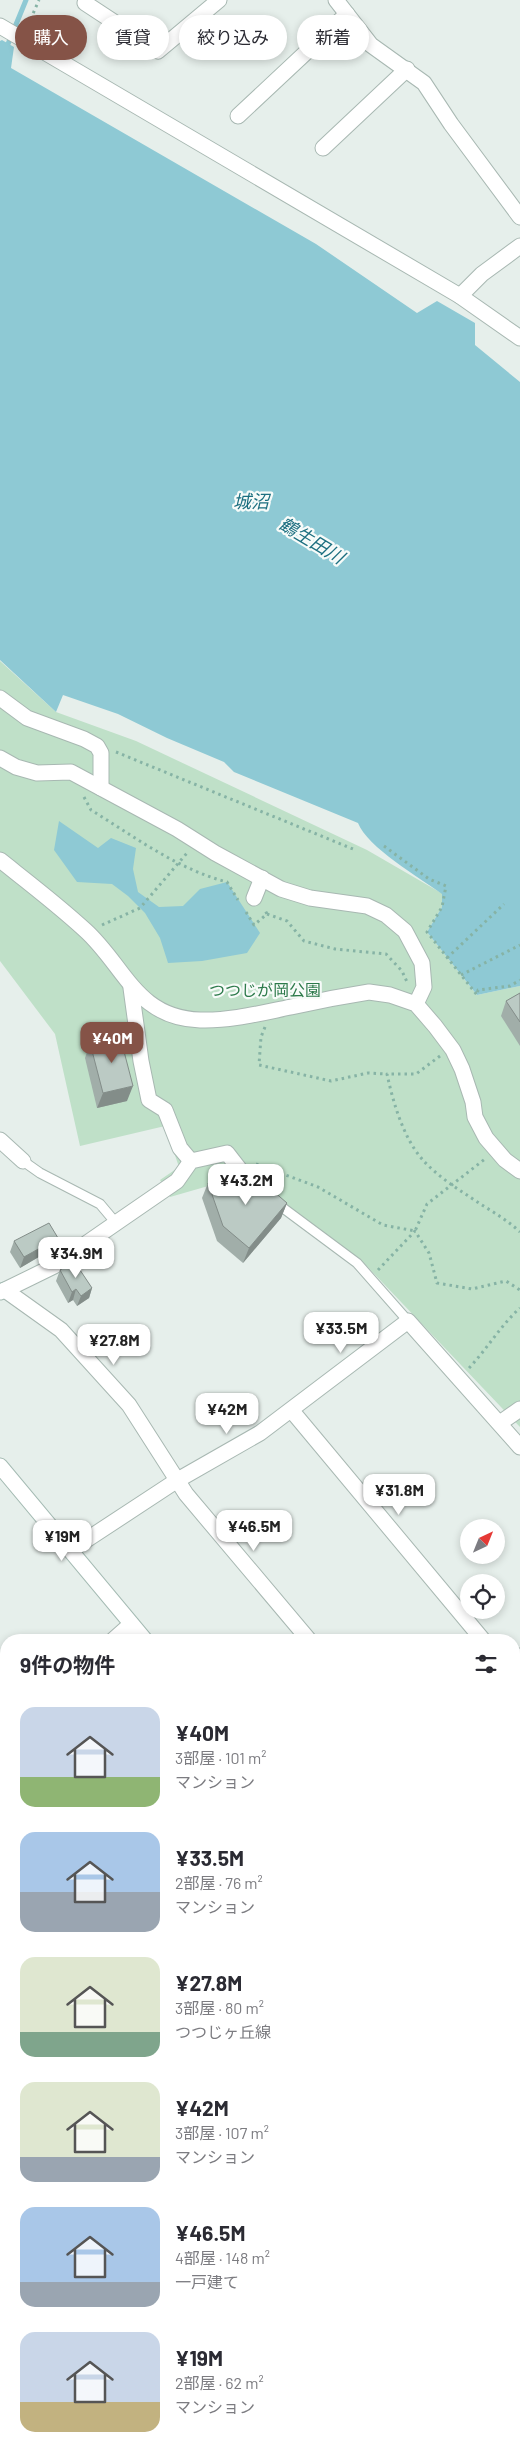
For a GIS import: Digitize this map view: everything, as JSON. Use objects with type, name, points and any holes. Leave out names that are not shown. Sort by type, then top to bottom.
[{"type":"street","points":[[85,2],[158,52],[219,0]]},
{"type":"street","points":[[336,0],[371,44],[424,83],[451,124],[520,217]]},
{"type":"street","points":[[238,116],[347,14]]},
{"type":"street","points":[[1,27],[15,34]]},
{"type":"street","points":[[59,60],[460,296],[520,338]]},
{"type":"street","points":[[322,148],[407,69]]},
{"type":"street","points":[[460,296],[482,274],[520,246]]},
{"type":"street","points":[[0,698],[27,718],[84,738],[97,746],[101,753],[101,788]]},
{"type":"street","points":[[0,758],[37,773],[70,772],[281,889],[310,898],[367,906],[386,915],[397,923],[414,944],[422,963],[424,987],[416,1004]]},
{"type":"street","points":[[0,860],[87,932],[112,959],[131,988],[157,1008],[181,1018],[222,1020],[369,992],[390,995],[416,1004],[448,1044],[468,1086],[475,1117],[496,1151],[520,1171]]},
{"type":"street","points":[[249,904],[262,878]]},
{"type":"street","points":[[131,988],[141,1061],[149,1100],[165,1110],[180,1148],[191,1161]]},
{"type":"street","points":[[0,1140],[23,1161]]},
{"type":"street","points":[[259,1190],[227,1153],[191,1161],[177,1181],[54,1266],[3,1291],[61,1330],[74,1343],[128,1405],[164,1458],[176,1481],[304,1634]]},
{"type":"street","points":[[71,1550],[176,1481],[260,1433],[292,1411],[408,1320],[520,1447]]},
{"type":"street","points":[[500,1424],[520,1409]]},
{"type":"street","points":[[292,1411],[478,1634]]},
{"type":"street","points":[[0,1466],[140,1634]]},
{"type":"street","points":[[120,1634],[131,1624]]},
{"type":"lane","points":[[23,1161],[40,1173],[100,1204],[116,1223]]},
{"type":"lane","points":[[259,1190],[358,1263],[408,1320]]},
{"type":"path","points":[[31,15],[39,0]]},
{"type":"path","points":[[101,753],[113,751],[353,849]]},
{"type":"path","points":[[83,795],[91,810],[177,864],[208,877],[227,882],[238,901],[249,896],[254,925],[267,914]]},
{"type":"path","points":[[87,932],[140,908],[197,842]]},
{"type":"path","points":[[384,846],[429,878],[446,886],[442,907],[427,932],[477,995],[478,990],[510,986],[520,980]]},
{"type":"path","points":[[249,904],[262,902],[267,914],[286,921],[304,941],[335,949],[386,954],[402,971],[416,1004]]},
{"type":"path","points":[[447,958],[504,904]]},
{"type":"path","points":[[460,975],[520,945]]},
{"type":"path","points":[[272,1011],[261,1037],[259,1066],[332,1081],[368,1073],[416,1074],[440,1056],[448,1044]]},
{"type":"path","points":[[386,1074],[391,1094],[408,1135],[421,1158],[452,1185],[505,1218],[520,1232]]},
{"type":"path","points":[[371,1278],[415,1231],[427,1204],[496,1151]]},
{"type":"path","points":[[255,1164],[318,1187],[383,1225],[415,1231],[429,1253],[436,1283],[472,1288],[506,1281],[520,1290]]},
{"type":"path","points":[[460,1379],[488,1348],[509,1318],[520,1308]]},
{"type":"green space","name":"つつじが岡公園","points":[[0,661],[56,712],[136,741],[367,850],[443,894],[442,907],[427,932],[477,995],[520,986],[520,1427],[362,1261],[243,1176],[170,1197],[160,1180],[179,1167],[165,1126],[80,1146],[55,1034],[0,961]]},
{"type":"water","name":"城沼","points":[[2,40],[14,47],[11,68],[316,244],[417,313],[437,301],[475,323],[475,345],[520,382],[520,986],[477,995],[427,932],[442,907],[442,894],[383,852],[363,832],[358,823],[234,772],[224,762],[167,738],[118,714],[63,695],[56,712],[0,660],[0,41]]},
{"type":"water","points":[[59,821],[98,848],[111,838],[136,848],[133,869],[138,892],[159,907],[183,906],[200,889],[227,882],[260,933],[247,953],[202,961],[168,963],[160,938],[145,913],[128,896],[112,884],[77,882],[54,850]]},
{"type":"building","points":[[520,993],[520,1022],[506,1001]]},
{"type":"building","points":[[120,1036],[133,1086],[103,1093],[90,1043]]},
{"type":"building","points":[[246,1174],[254,1179],[258,1178],[287,1203],[249,1248],[223,1226],[208,1183]]},
{"type":"building","points":[[49,1223],[58,1238],[24,1257],[14,1241]]},
{"type":"building","points":[[74,1261],[92,1288],[81,1296],[76,1289],[72,1292],[60,1270]]},
{"type":"waterway","points":[[8,44],[26,0]]},
{"type":"water label","name":"鶴生田川","points":[[312,540]]}]
